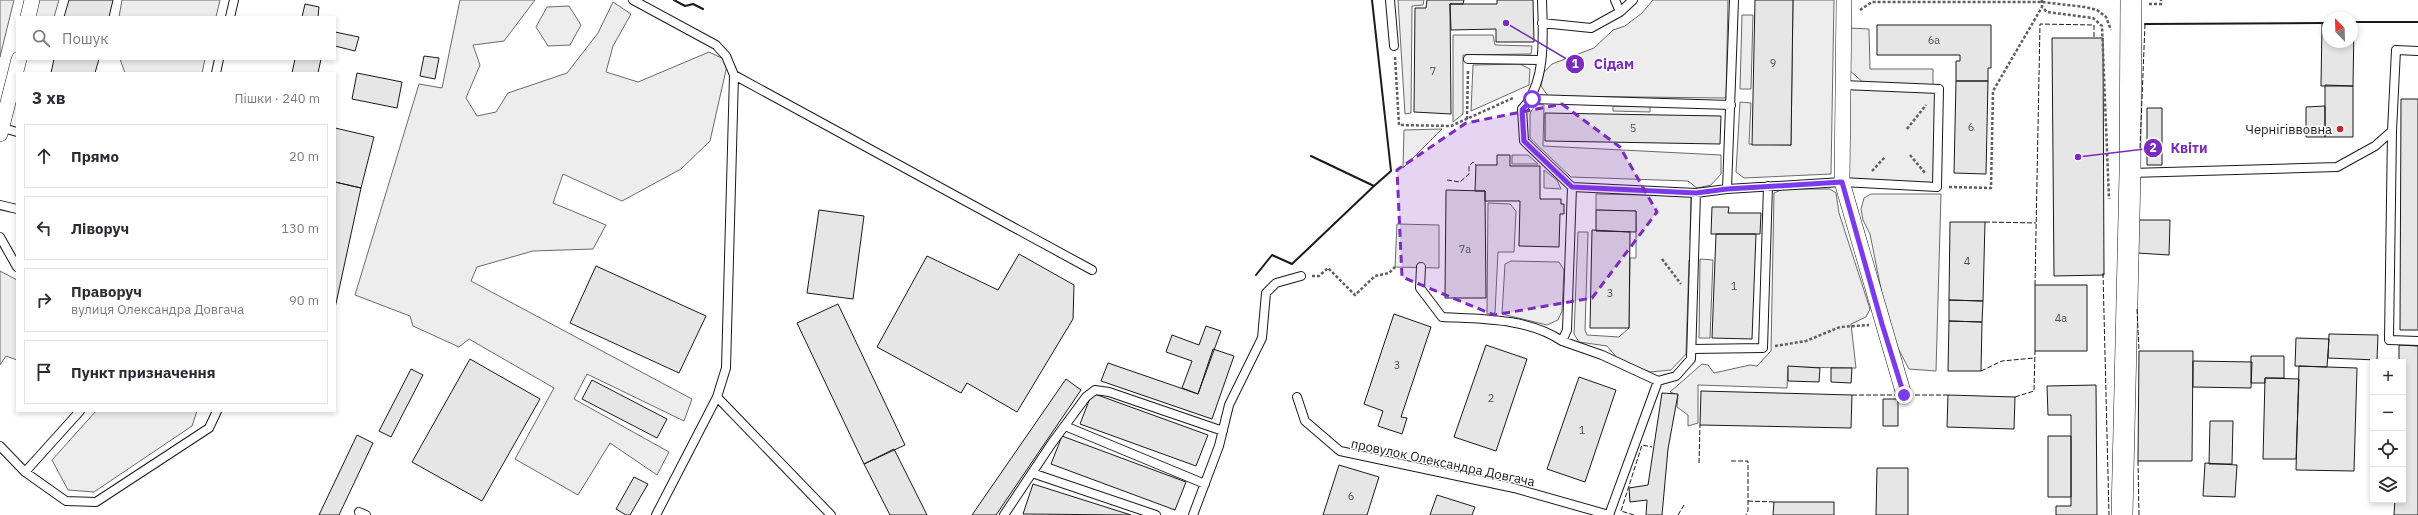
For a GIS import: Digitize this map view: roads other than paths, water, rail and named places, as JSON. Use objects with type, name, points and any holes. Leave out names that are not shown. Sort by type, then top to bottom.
[{"type":"street","points":[[28,16],[32,0]]},
{"type":"street","points":[[1844,0],[1842,182],[1882,324],[1904,395]]},
{"type":"street","points":[[2122,515],[2130,173],[2131,0]]},
{"type":"street","points":[[16,72],[18,60]]},
{"type":"street","points":[[7,131],[16,72]]},
{"type":"lane","points":[[230,16],[234,0]]},
{"type":"lane","points":[[634,0],[716,45],[726,56],[734,75],[726,368],[717,397],[656,515]]},
{"type":"lane","points":[[1390,0],[1394,46]]},
{"type":"lane","points":[[1542,0],[1541,60],[1532,99],[1522,110],[1524,141],[1572,187],[1696,193],[1727,189],[1842,182],[1937,187],[1939,89],[1843,85]]},
{"type":"lane","points":[[1615,0],[1620,12]]},
{"type":"lane","points":[[1542,23],[1591,28],[1620,12],[1634,0]]},
{"type":"lane","points":[[1727,189],[1734,0]]},
{"type":"lane","points":[[2418,51],[2396,50],[2392,130],[2389,340],[2418,341]]},
{"type":"lane","points":[[1468,59],[1541,60]]},
{"type":"lane","points":[[216,72],[219,60]]},
{"type":"lane","points":[[734,75],[1092,270]]},
{"type":"lane","points":[[1532,99],[1731,105]]},
{"type":"lane","points":[[2130,173],[2337,167],[2375,146],[2392,130]]},
{"type":"lane","points":[[1692,349],[1763,348],[1768,186]]},
{"type":"lane","points":[[1562,341],[1567,330],[1572,187]]},
{"type":"lane","points":[[1421,267],[1420,288],[1442,317],[1497,320],[1548,332],[1562,341],[1602,355],[1658,381],[1676,376],[1691,359],[1696,193]]},
{"type":"lane","points":[[0,205],[16,209]]},
{"type":"lane","points":[[0,237],[16,265]]},
{"type":"lane","points":[[1193,515],[1205,484],[1229,405],[1262,338],[1266,292],[1276,282],[1301,276]]},
{"type":"lane","name":"провулок Олександра Довгача","points":[[1297,397],[1305,421],[1340,451],[1514,488],[1609,515],[1658,381]]},
{"type":"lane","points":[[1004,515],[1086,397],[1095,390],[1109,392],[1222,431]]},
{"type":"lane","points":[[717,397],[831,515]]},
{"type":"lane","points":[[25,472],[79,412]]},
{"type":"lane","points":[[0,446],[25,472],[66,501],[96,502],[210,428],[217,412]]},
{"type":"lane","points":[[1065,426],[1205,484]]},
{"type":"lane","points":[[1032,473],[1156,515]]},
{"type":"place","name":"Сідам","points":[[1506,23]]},
{"type":"place","name":"Чернігіввовна","points":[[2340,129]]},
{"type":"place","name":"Квіти","points":[[2078,157]]}]
